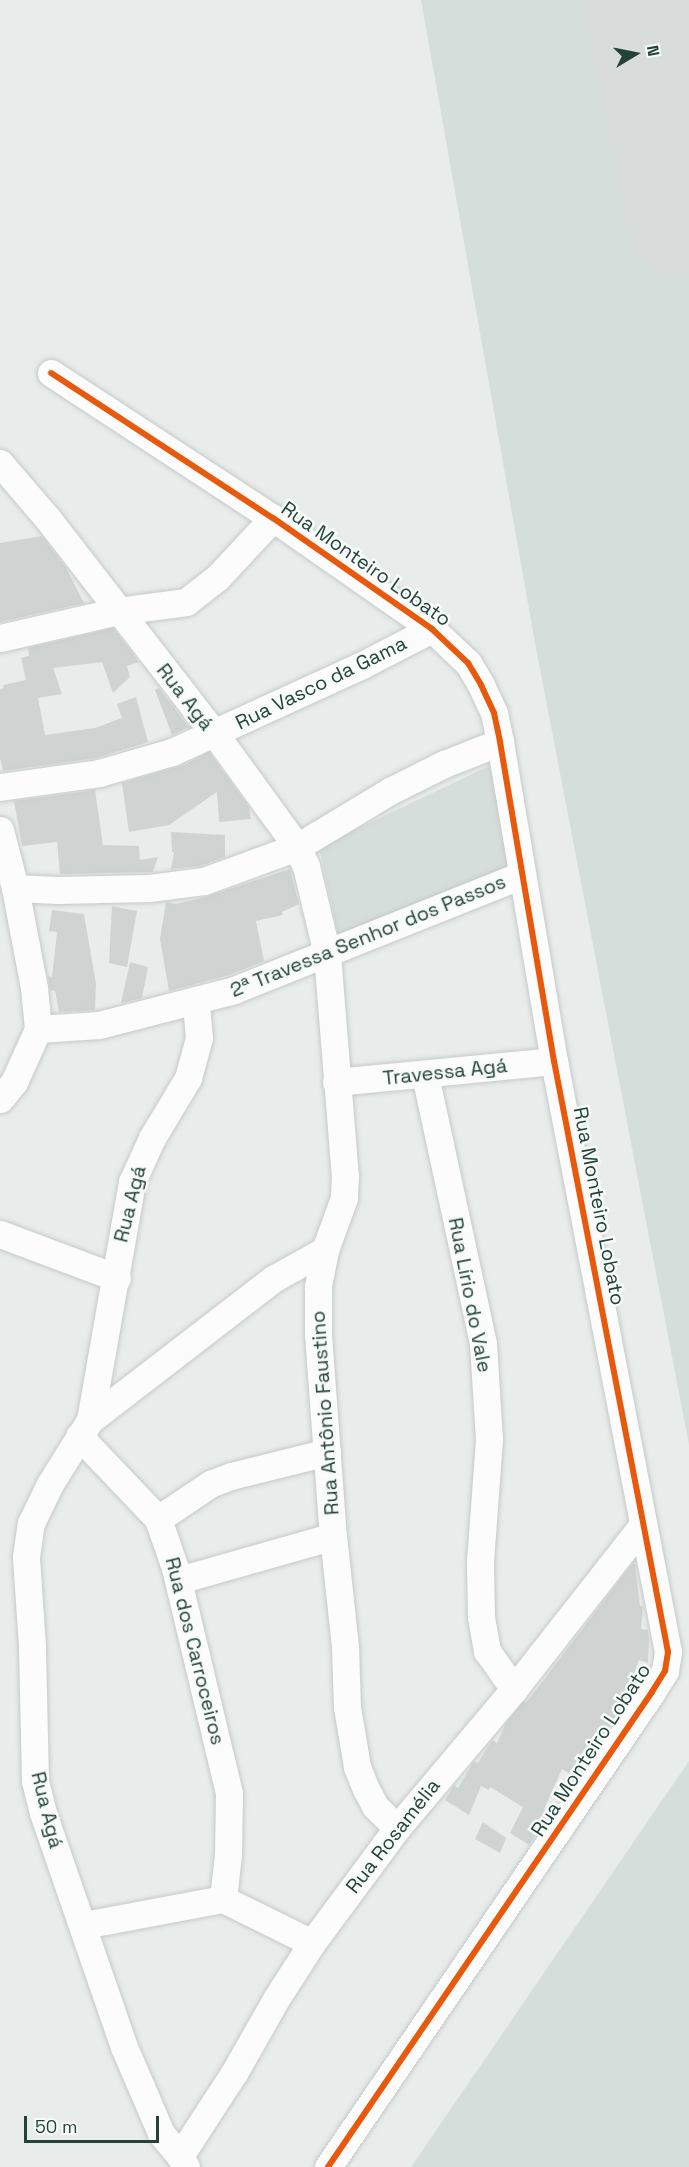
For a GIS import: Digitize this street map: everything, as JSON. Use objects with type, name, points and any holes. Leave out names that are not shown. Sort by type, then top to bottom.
[{"type":"street","name":"Rua Monteiro Lobato","points":[[51,373],[273,518],[432,629],[468,663],[494,713],[554,1061],[668,1652],[665,1671],[328,2167]]},
{"type":"street","name":"Rua Agá","points":[[0,463],[48,519],[215,734],[297,847],[306,866],[327,954]]},
{"type":"street","points":[[0,638],[118,611],[186,602],[217,578],[273,518]]},
{"type":"street","name":"Rua Vasco da Gama","points":[[0,787],[99,773],[172,752],[360,666],[432,629]]},
{"type":"street","points":[[15,888],[58,890],[149,888],[204,881],[297,847],[390,791],[444,764],[500,742]]},
{"type":"street","points":[[0,830],[15,888],[34,988],[38,1029],[14,1082],[0,1099]]},
{"type":"street","name":"2ª Travessa Senhor dos Passos","points":[[38,1029],[99,1025],[245,987],[522,874]]},
{"type":"street","name":"Rua Antônio Faustino","points":[[327,954],[345,1176],[344,1198],[325,1250],[318,1287],[318,1334],[333,1536],[345,1647],[347,1707],[357,1767],[375,1806],[396,1828]]},
{"type":"street","name":"Rua Agá","points":[[85,1428],[117,1278],[119,1246],[132,1182],[152,1138],[188,1078],[195,1059],[199,1038],[196,1000]]},
{"type":"street","name":"Travessa Agá","points":[[336,1082],[554,1061]]},
{"type":"street","name":"Rua Lírio do Vale","points":[[425,1075],[483,1344],[489,1439],[480,1562],[481,1617],[487,1651],[514,1689]]},
{"type":"street","points":[[0,1234],[117,1278]]},
{"type":"street","name":"Rua Agá","points":[[183,2161],[161,2133],[124,2047],[84,1925],[43,1813],[35,1781],[33,1646],[26,1557],[31,1522],[50,1484],[85,1428],[273,1279],[325,1250]]},
{"type":"street","name":"Rua dos Carroceiros","points":[[85,1428],[158,1519],[179,1580],[229,1793],[228,1854],[223,1899]]},
{"type":"street","points":[[158,1519],[210,1484],[231,1476],[327,1452]]},
{"type":"street","name":"Rua Rosamélia","points":[[183,2161],[276,1999],[312,1943],[396,1828],[514,1689],[642,1526]]},
{"type":"street","points":[[179,1580],[333,1536]]},
{"type":"street","points":[[84,1925],[223,1899],[312,1943]]},
{"type":"shaded area","points":[[421,0],[689,0],[689,1445],[535,643]]},
{"type":"shaded area","points":[[493,764],[510,866],[340,943],[319,847]]},
{"type":"shaded area","points":[[689,1761],[689,2167],[411,2167]]},
{"type":"building","points":[[42,536],[66,568],[84,603],[0,622],[0,543]]},
{"type":"building","points":[[113,628],[139,662],[127,666],[130,677],[113,693],[102,662],[53,668],[62,694],[38,698],[45,735],[95,728],[122,718],[117,704],[136,697],[148,742],[96,758],[3,771],[0,758],[0,689],[4,688],[3,685],[26,680],[21,658],[29,656],[28,648]]},
{"type":"building","points":[[159,688],[189,727],[172,735],[155,690]]},
{"type":"building","points":[[209,752],[249,807],[251,819],[219,822],[217,792],[169,825],[129,832],[122,783],[184,765]]},
{"type":"building","points":[[95,790],[103,845],[139,846],[140,860],[158,857],[153,872],[60,874],[57,842],[22,846],[14,801]]},
{"type":"building","points":[[171,832],[225,835],[225,857],[200,866],[171,869],[174,853],[172,852]]},
{"type":"building","points":[[290,869],[299,904],[282,912],[283,915],[256,921],[264,961],[229,975],[169,991],[160,939],[166,902],[176,904],[209,896]]},
{"type":"building","points":[[112,906],[137,911],[127,967],[109,963]]},
{"type":"building","points":[[52,910],[84,914],[96,984],[95,1010],[59,1012],[55,991],[50,990],[48,976],[52,977],[57,932],[49,931]]},
{"type":"building","points":[[130,962],[148,967],[142,998],[121,1003]]},
{"type":"building","points":[[632,1564],[635,1564],[640,1606],[643,1606],[641,1629],[648,1630],[648,1663],[639,1660],[621,1710],[575,1777],[562,1769],[544,1809],[550,1813],[529,1845],[510,1833],[523,1807],[490,1787],[489,1790],[481,1786],[469,1815],[445,1800],[454,1785],[458,1788],[474,1761],[478,1763],[492,1740],[497,1743],[506,1723],[524,1701],[526,1703]]},
{"type":"building","points":[[483,1822],[506,1838],[500,1853],[475,1839]]},
{"type":"runway","points":[[643,0],[689,221]]},
{"type":"cycle path","points":[[51,373],[273,518],[432,629],[468,663],[481,685],[494,713],[500,742],[554,1061],[668,1652],[665,1671],[652,1692],[328,2167]]}]
